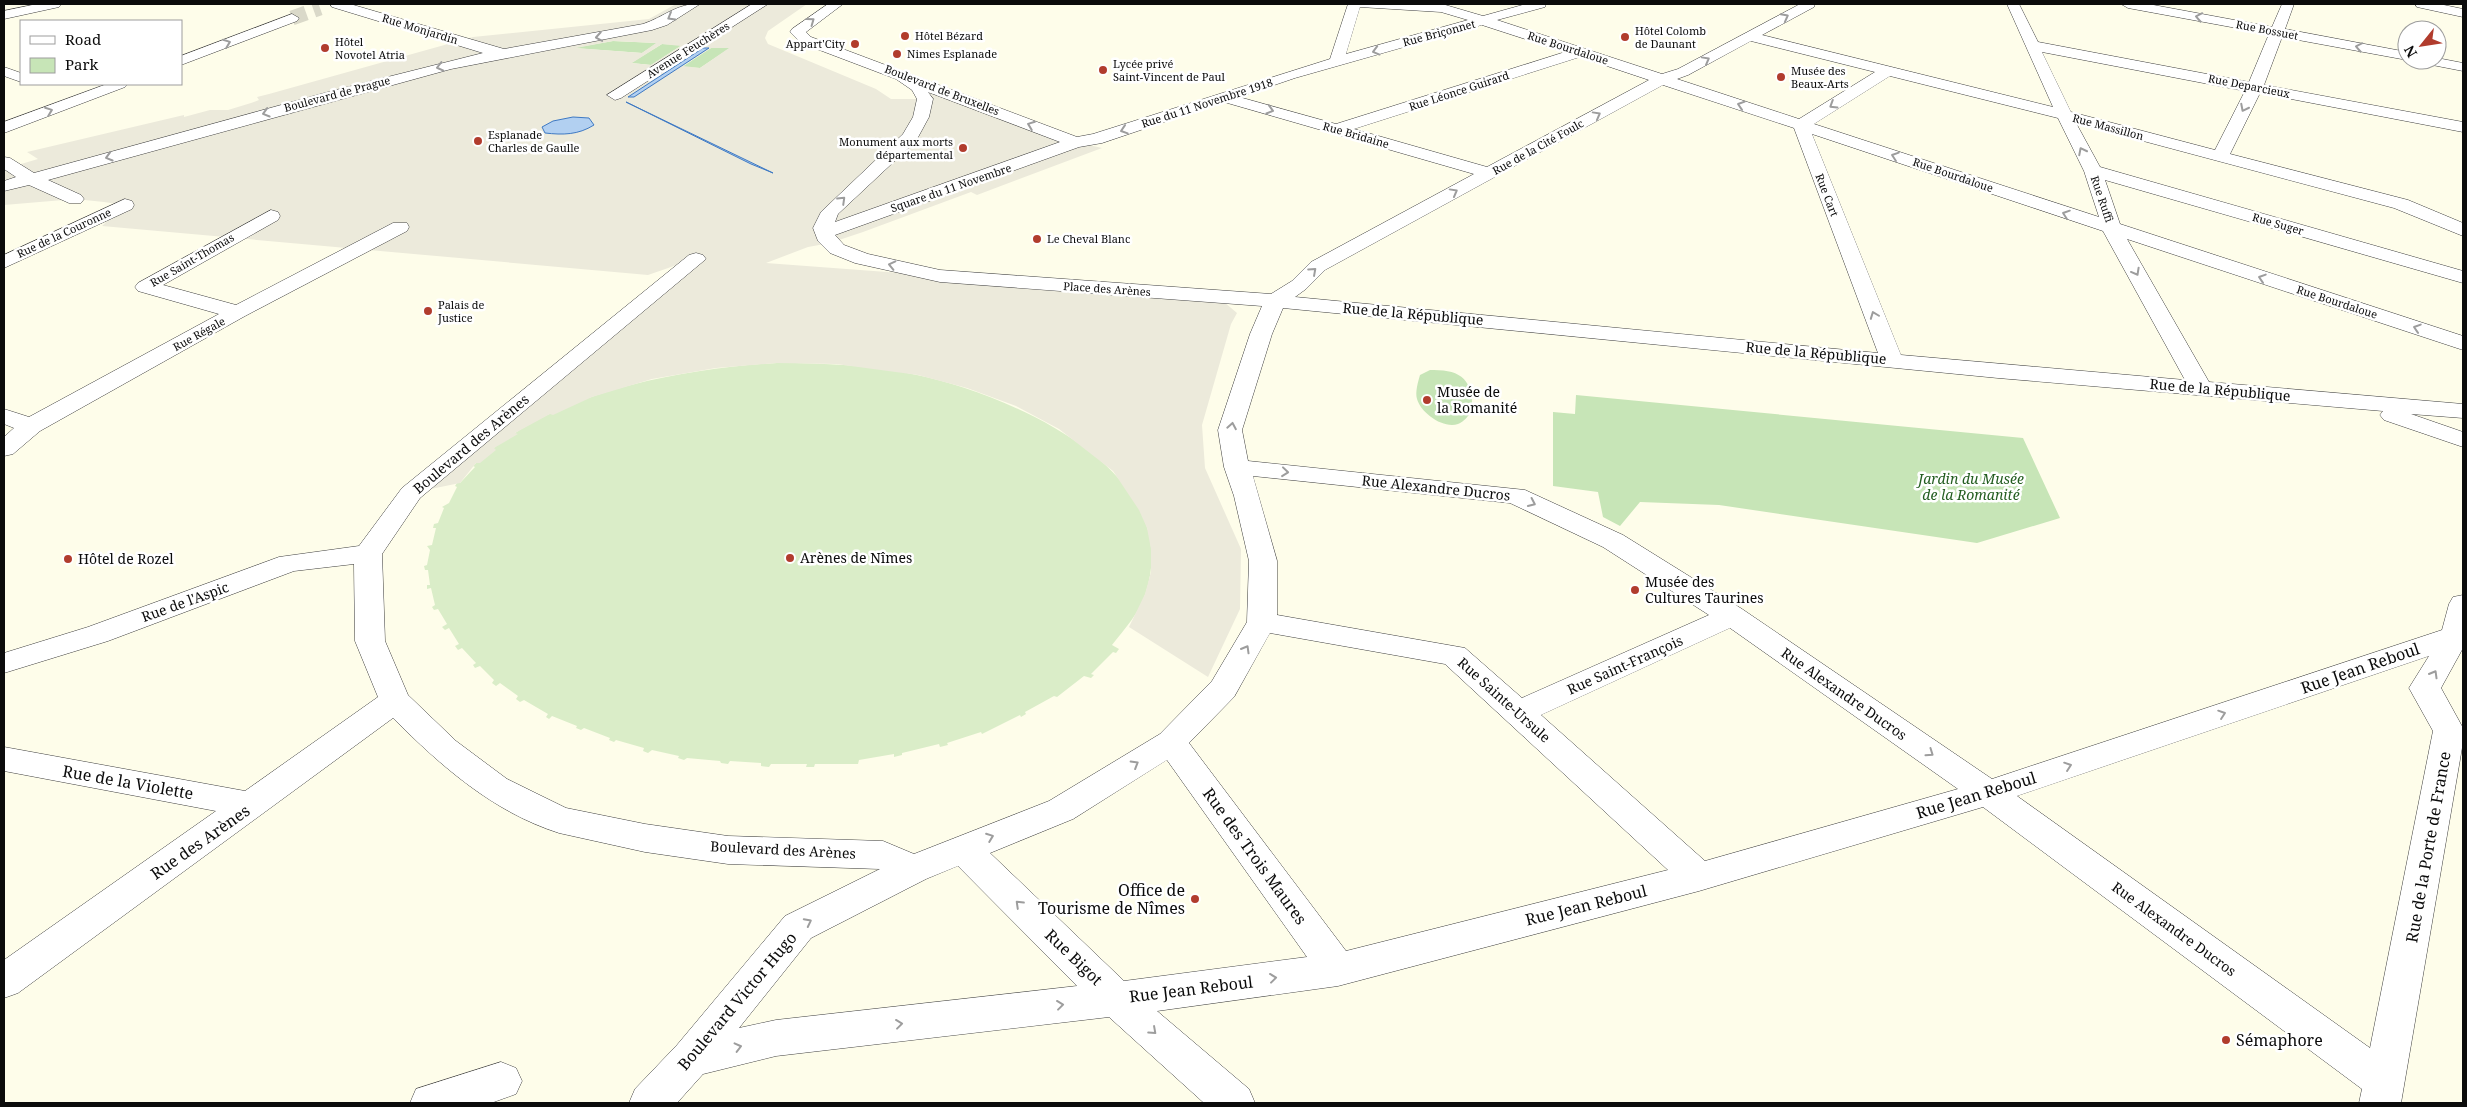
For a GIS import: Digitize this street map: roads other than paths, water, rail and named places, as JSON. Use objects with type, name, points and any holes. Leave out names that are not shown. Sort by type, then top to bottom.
[{"type":"street","points":[[4,15],[54,4]]},
{"type":"street","points":[[320,8],[336,4]]},
{"type":"street","name":"Rue Monjardin","points":[[336,4],[483,49],[504,52]]},
{"type":"street","name":"Boulevard de Prague","points":[[4,186],[358,88],[504,52],[647,27],[662,22],[694,4]]},
{"type":"street","name":"Avenue Feuchères","points":[[615,95],[761,4]]},
{"type":"street","name":"Boulevard de Bruxelles","points":[[836,4],[797,32],[806,40],[1076,142]]},
{"type":"street","points":[[1337,62],[1354,4]]},
{"type":"street","name":"Rue Bourdaloue","points":[[1363,4],[1413,5],[1442,8],[1485,20],[1802,124],[2112,229],[2463,343]]},
{"type":"street","name":"Rue Briçonnet","points":[[1337,62],[1540,4]]},
{"type":"street","name":"Rue de la Cité Foulc","points":[[1275,301],[1299,285],[1318,266],[1662,79],[1683,72],[1809,4]]},
{"type":"street","name":"Rue Ruffi","points":[[2013,4],[2034,46],[2064,115],[2093,171],[2112,229],[2201,389]]},
{"type":"street","name":"Rue Bossuet","points":[[2128,4],[2397,54]]},
{"type":"street","points":[[2220,156],[2255,86],[2288,4]]},
{"type":"street","points":[[2422,4],[2463,13]]},
{"type":"street","points":[[182,60],[292,18]]},
{"type":"street","name":"Rue Massillon","points":[[1749,36],[2064,115],[2401,204],[2463,230]]},
{"type":"street","name":"Rue Deparcieux","points":[[2034,46],[2255,86],[2463,127]]},
{"type":"street","name":"Rue Léonce Guirard","points":[[1337,129],[1581,52]]},
{"type":"street","name":"Rue du 11 Novembre 1918","points":[[1076,142],[1096,139],[1337,62]]},
{"type":"street","points":[[2447,64],[2463,67]]},
{"type":"street","points":[[1802,124],[1889,70]]},
{"type":"street","points":[[4,71],[20,78]]},
{"type":"street","points":[[825,232],[823,228],[830,212],[910,137],[921,118],[925,99],[918,87],[897,73]]},
{"type":"street","points":[[4,128],[117,85]]},
{"type":"street","name":"Rue Bridaine","points":[[1223,97],[1490,173]]},
{"type":"street","name":"Rue Cart","points":[[1802,124],[1805,140],[1892,360]]},
{"type":"street","name":"Square du 11 Novembre","points":[[825,232],[1076,142]]},
{"type":"street","points":[[4,162],[31,179],[75,199]]},
{"type":"street","name":"Rue Suger","points":[[2093,171],[2463,277]]},
{"type":"street","name":"Rue de la Couronne","points":[[4,262],[125,205]]},
{"type":"street","name":"Rue Saint-Thomas","points":[[238,312],[145,287],[271,216]]},
{"type":"street","name":"Rue Régale","points":[[4,449],[31,426],[238,312],[400,227]]},
{"type":"street","name":"Place des Arènes","points":[[825,232],[828,241],[837,249],[862,258],[940,276],[1275,301]]},
{"type":"street","name":"Boulevard des Arènes","points":[[696,259],[411,493],[368,554],[370,641],[395,701],[444,749],[495,788],[560,820],[645,838],[728,850],[883,855],[912,869]]},
{"type":"street","points":[[912,869],[1060,810],[1172,742],[1223,689],[1262,622],[1263,561],[1247,496],[1237,467],[1230,430],[1261,334],[1275,301]]},
{"type":"street","name":"Rue de la République","points":[[1275,301],[2201,389],[2463,411]]},
{"type":"street","name":"Rue de la République","points":[[2358,403],[2463,440]]},
{"type":"street","points":[[4,416],[31,426]]},
{"type":"street","name":"Rue Alexandre Ducros","points":[[1237,467],[1516,496],[1613,541],[1732,616],[1988,793],[2382,1093]]},
{"type":"street","name":"Rue de l'Aspic","points":[[4,664],[98,634],[289,563],[368,554]]},
{"type":"street","name":"Rue de la Porte de France","points":[[2382,1093],[2456,737],[2425,688],[2455,636],[2463,604]]},
{"type":"street","name":"Rue Saint-François","points":[[1518,713],[1732,616]]},
{"type":"street","name":"Rue Sainte-Ursule","points":[[1262,622],[1454,655],[1699,876]]},
{"type":"street","name":"Rue Jean Reboul","points":[[691,1058],[776,1038],[1116,999],[1338,970],[1699,876],[1988,793],[2455,636]]},
{"type":"street","name":"Rue des Arènes","points":[[4,981],[395,701]]},
{"type":"street","name":"Rue des Trois Maures","points":[[1172,742],[1338,970]]},
{"type":"street","name":"Rue de la Violette","points":[[4,759],[252,805]]},
{"type":"street","name":"Rue Bigot","points":[[962,848],[1116,999],[1234,1103]]},
{"type":"street","name":"Boulevard Victor Hugo","points":[[650,1103],[691,1058],[798,927],[912,869]]},
{"type":"street","points":[[431,1103],[501,1081]]},
{"type":"water","points":[[703,48],[709,48],[634,97],[628,97]]},
{"type":"water","points":[[626,102],[773,173],[751,164]]},
{"type":"water","points":[[573,117],[589,118],[594,125],[582,131],[564,134],[545,133],[542,127],[553,121]]},
{"type":"tunnel","points":[[292,18],[320,8]]},
{"type":"place","name":"Hôtel Bézard","points":[[905,36]]},
{"type":"place","name":"Hôtel Colomb de Daunant","points":[[1625,37]]},
{"type":"place","name":"Appart'City","points":[[855,44]]},
{"type":"place","name":"Hôtel Novotel Atria","points":[[325,48]]},
{"type":"place","name":"Nimes Esplanade","points":[[897,54]]},
{"type":"place","name":"Lycée privé Saint-Vincent de Paul","points":[[1103,70]]},
{"type":"place","name":"Musée des Beaux-Arts","points":[[1781,77]]},
{"type":"place","name":"Esplanade Charles de Gaulle","points":[[478,141]]},
{"type":"place","name":"Monument aux morts départemental","points":[[963,148]]},
{"type":"place","name":"Le Cheval Blanc","points":[[1037,239]]},
{"type":"place","name":"Palais de Justice","points":[[428,311]]},
{"type":"place","name":"Musée de la Romanité","points":[[1427,400]]},
{"type":"place","name":"Arènes de Nîmes","points":[[790,558]]},
{"type":"place","name":"Hôtel de Rozel","points":[[68,559]]},
{"type":"place","name":"Musée des Cultures Taurines","points":[[1635,590]]},
{"type":"place","name":"Office de Tourisme de Nîmes","points":[[1195,899]]},
{"type":"place","name":"Sémaphore","points":[[2226,1040]]},
{"type":"park label","name":"Jardin du Musée de la Romanité","points":[[1971,488]]}]
